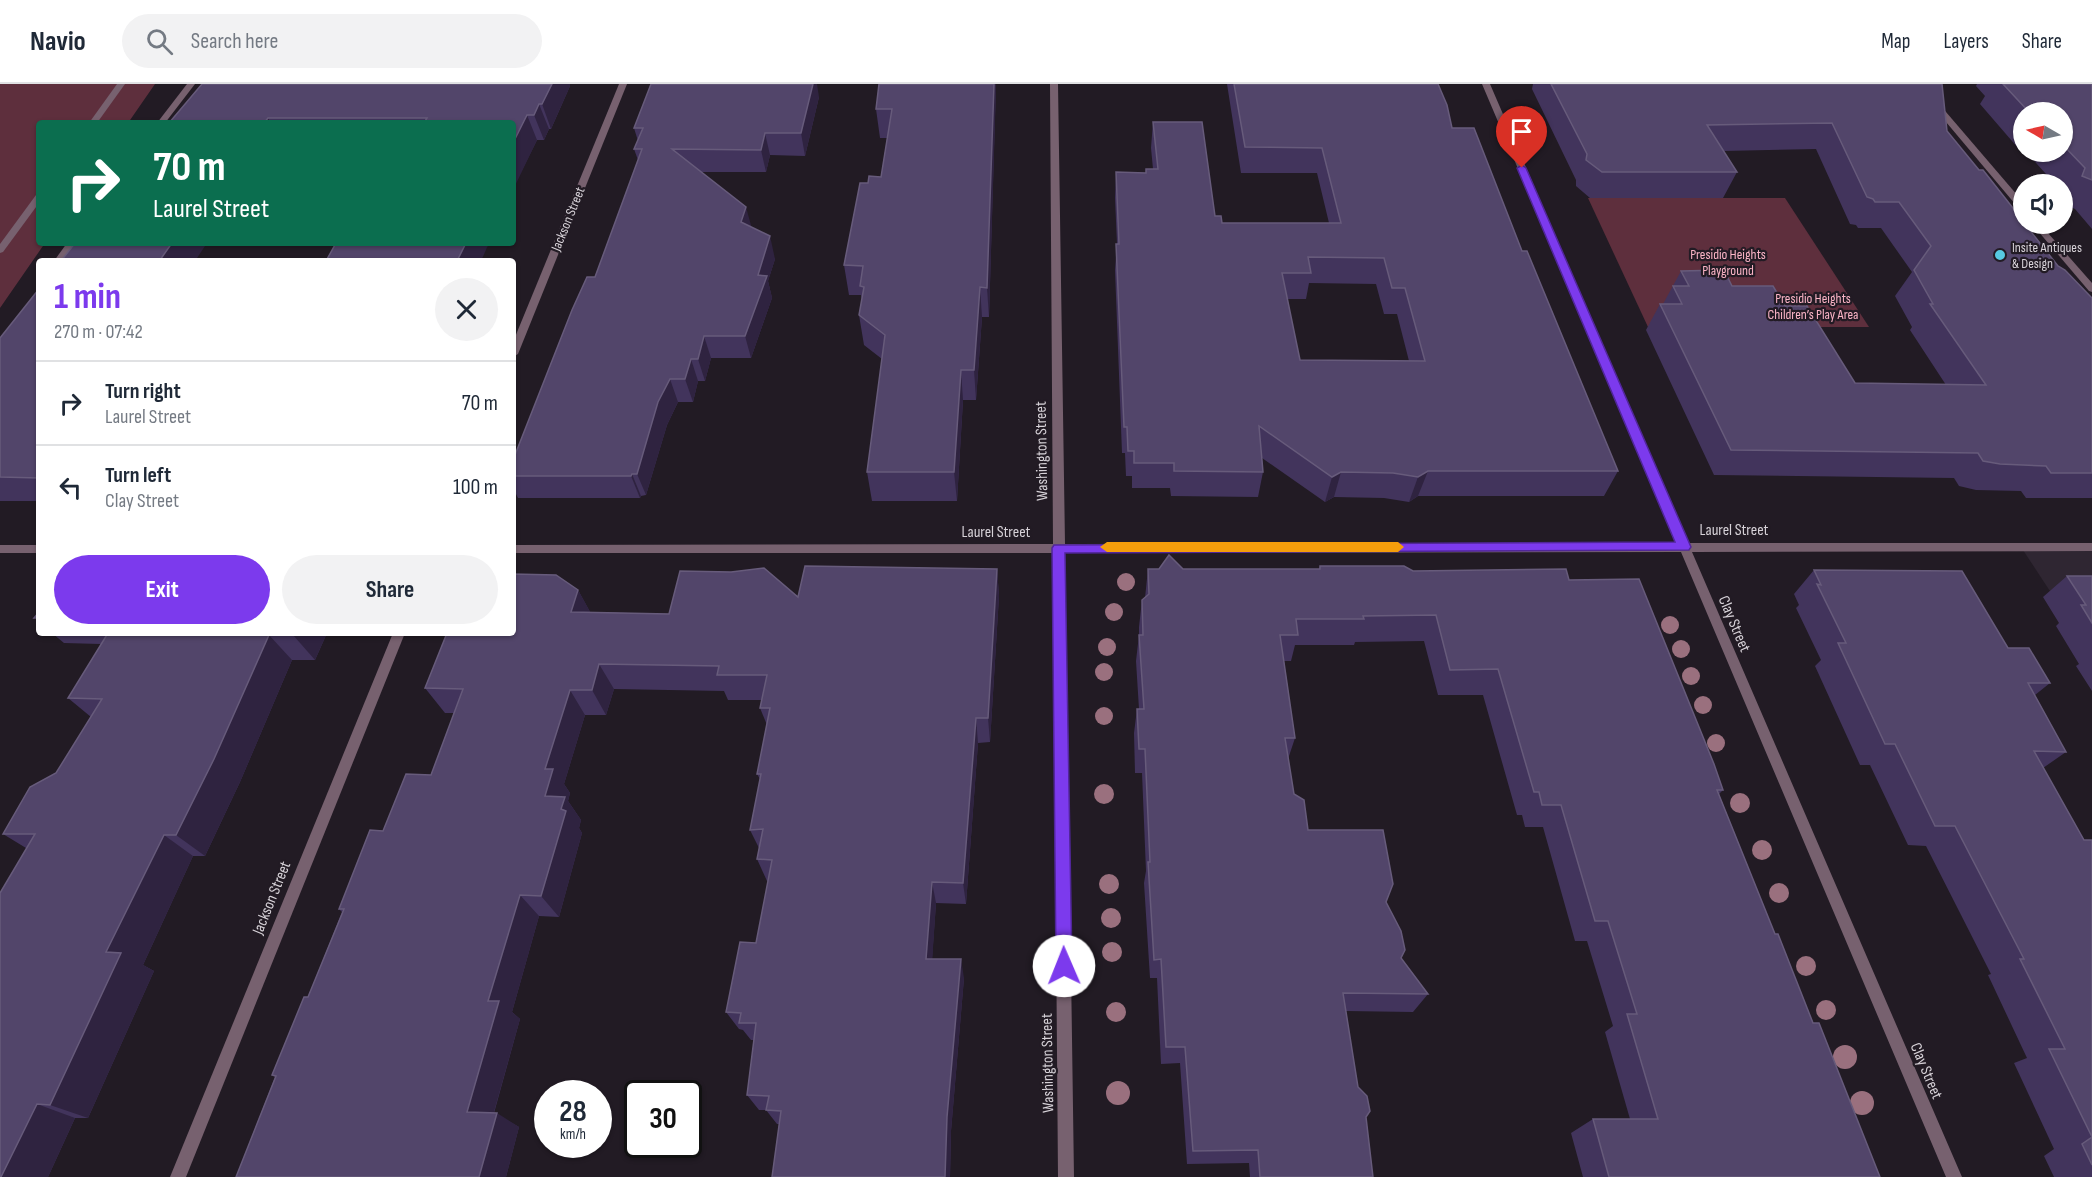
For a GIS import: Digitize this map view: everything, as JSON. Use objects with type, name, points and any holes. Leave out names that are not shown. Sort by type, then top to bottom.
[{"type":"street","points":[[95,120],[121,84]]},
{"type":"street","points":[[163,120],[191,84]]},
{"type":"street","name":"Jackson Street","points":[[516,347],[623,84]]},
{"type":"street","name":"Washington Street","points":[[1054,84],[1066,1177]]},
{"type":"street","name":"Clay Street","points":[[1486,84],[1954,1177]]},
{"type":"street","points":[[1918,84],[2013,195]]},
{"type":"street","points":[[0,250],[36,201]]},
{"type":"street","points":[[2045,234],[2092,289]]},
{"type":"street","name":"Laurel Street","points":[[516,549],[2092,547]]},
{"type":"street","points":[[0,549],[36,549]]},
{"type":"street","name":"Jackson Street","points":[[178,1177],[398,636]]},
{"type":"shaded area","points":[[2021,547],[2092,547],[2092,655]]},
{"type":"green space","points":[[0,84],[155,84],[130,120],[36,120],[36,246],[43,246],[0,308]]},
{"type":"green space","name":"Presidio Heights Playground","points":[[1588,198],[1785,198],[1869,327],[1648,327]]},
{"type":"building","points":[[202,84],[552,84],[534,115],[527,115],[516,137],[516,120],[268,118],[266,120],[172,120]]},
{"type":"building","points":[[651,84],[813,84],[801,133],[765,133],[761,150],[672,149],[746,207],[741,222],[770,236],[758,275],[767,276],[745,336],[704,336],[698,359],[691,359],[685,379],[670,379],[658,402],[637,474],[631,476],[516,476],[516,452],[572,310],[587,277],[595,277],[642,149],[634,149],[643,128],[634,128]]},
{"type":"building","points":[[879,84],[994,84],[987,288],[980,287],[974,370],[961,370],[954,472],[867,472],[885,335],[859,315],[864,287],[860,286],[863,266],[844,265],[860,183],[868,183],[869,176],[881,177],[892,109],[876,109]]},
{"type":"building","points":[[1234,84],[1438,84],[1447,105],[1452,128],[1474,128],[1522,251],[1527,251],[1618,471],[1428,471],[1418,477],[1393,473],[1341,472],[1332,477],[1259,426],[1263,472],[1174,471],[1174,463],[1134,463],[1134,451],[1128,451],[1127,427],[1124,427],[1116,244],[1119,244],[1116,172],[1146,173],[1146,169],[1158,169],[1153,122],[1202,122],[1215,216],[1221,216],[1222,223],[1341,223],[1322,148],[1245,147]],"holes":[[[1308,257],[1384,258],[1392,288],[1405,288],[1425,361],[1300,360],[1282,273],[1311,273]]]},
{"type":"building","points":[[1551,84],[1942,84],[1947,131],[1979,170],[1983,170],[2013,208],[2013,234],[2033,234],[2058,266],[2065,270],[2092,298],[2092,473],[2051,473],[2046,466],[1983,461],[1978,453],[1731,450],[1660,304],[1682,304],[1673,286],[1689,286],[1681,271],[1724,270],[1732,286],[1773,286],[1785,306],[1807,306],[1855,383],[1986,385],[1930,304],[1933,304],[1914,270],[1931,246],[1899,202],[1875,202],[1867,197],[1832,123],[1707,125],[1737,172],[1602,172],[1586,160],[1587,154]]},
{"type":"building","points":[[2003,84],[2092,84],[2092,180],[2082,176],[2085,168],[2073,155],[2073,102],[2020,102]]},
{"type":"building","points":[[73,246],[170,246],[161,258],[63,258]]},
{"type":"building","points":[[334,246],[464,246],[458,258],[328,258]]},
{"type":"building","points":[[36,293],[36,478],[0,477],[0,338]]},
{"type":"building","points":[[1169,555],[1183,569],[1320,569],[1320,566],[1404,566],[1413,571],[1566,569],[1569,580],[1639,579],[1714,764],[1723,790],[1717,790],[1775,934],[1778,934],[1813,1023],[1819,1023],[1880,1177],[1609,1177],[1593,1119],[1658,1119],[1627,1014],[1637,1014],[1608,921],[1595,921],[1561,805],[1542,805],[1539,792],[1534,792],[1498,669],[1450,670],[1436,615],[1363,616],[1364,619],[1296,619],[1298,635],[1280,635],[1295,738],[1285,738],[1294,794],[1304,800],[1308,830],[1383,830],[1393,884],[1386,902],[1401,931],[1405,950],[1401,958],[1428,994],[1343,993],[1358,1087],[1367,1096],[1370,1111],[1366,1117],[1373,1177],[1260,1177],[1258,1150],[1193,1151],[1185,1047],[1166,1047],[1161,959],[1154,960],[1148,862],[1150,862],[1145,749],[1139,749],[1137,709],[1144,709],[1139,635],[1143,635],[1142,600],[1149,594],[1148,569],[1159,569]]},
{"type":"building","points":[[805,566],[997,569],[988,718],[976,718],[963,883],[932,882],[926,959],[961,959],[947,1117],[945,1177],[772,1177],[781,1111],[766,1110],[769,1096],[747,1095],[756,1023],[739,1023],[741,1013],[726,1012],[740,942],[756,943],[772,860],[757,859],[763,829],[750,830],[761,774],[757,774],[770,708],[760,708],[767,675],[717,675],[719,666],[599,664],[592,690],[570,690],[545,769],[553,769],[545,796],[565,797],[561,809],[566,811],[541,896],[520,895],[488,1001],[499,1001],[467,1112],[497,1113],[479,1177],[236,1177],[276,1076],[272,1075],[304,997],[308,997],[344,909],[339,909],[370,830],[383,831],[406,774],[431,775],[463,689],[425,688],[446,636],[516,636],[516,574],[556,575],[578,590],[571,612],[669,614],[680,571],[731,572],[764,568],[798,597]]},
{"type":"building","points":[[1814,570],[1962,571],[2008,648],[2029,648],[2050,683],[2028,683],[2066,752],[2034,751],[2084,840],[2092,840],[2092,1137],[2049,1049],[2065,1049],[2020,959],[2024,959],[1955,826],[1935,826],[1895,744],[1885,744],[1838,643],[1846,643],[1817,584],[1821,585]]},
{"type":"building","points":[[2067,576],[2092,576],[2092,623],[2081,605],[2086,605]]},
{"type":"building","points":[[106,636],[269,636],[214,759],[176,835],[164,835],[106,952],[121,953],[50,1105],[37,1104],[0,1177],[0,893],[35,834],[3,834],[30,787],[56,773],[102,699],[68,698]]},
{"type":"building","points":[[2092,1137],[2092,1165],[2082,1144]]},
{"type":"slow traffic","points":[[1107,547],[1398,547]]},
{"type":"place","name":"Insite Antiques & Design","points":[[2000,255]]},
{"type":"route","points":[[1064,966],[1059,548],[1684,547],[1522,168]]},
{"type":"park label","name":"Presidio Heights Children’s Play Area","points":[[1813,306]]}]
